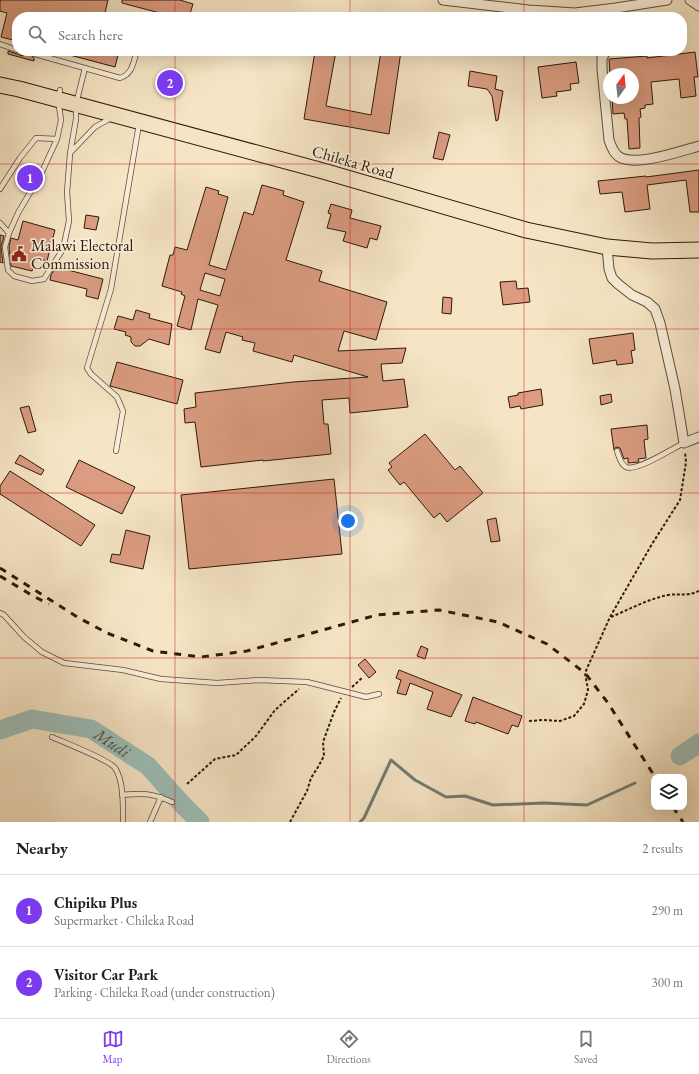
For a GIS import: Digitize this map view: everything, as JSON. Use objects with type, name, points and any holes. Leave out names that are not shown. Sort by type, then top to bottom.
[{"type":"highway","points":[[0,77],[59,95]]},
{"type":"highway","name":"Chileka Road","points":[[0,85],[59,95],[139,122],[322,171],[526,230],[607,247],[652,251],[699,250]]},
{"type":"highway","points":[[77,100],[336,166],[533,224],[609,238],[679,243],[699,241]]},
{"type":"street","points":[[445,0],[528,10],[559,12]]},
{"type":"street","points":[[620,12],[667,0]]},
{"type":"street","points":[[690,0],[699,6]]},
{"type":"street","points":[[603,56],[602,69],[609,140],[612,149],[618,156],[627,160],[644,161],[699,146]]},
{"type":"street","points":[[607,247],[609,269],[612,278],[632,295],[647,302],[655,309],[660,323],[675,389],[684,443],[699,437]]},
{"type":"lane","points":[[0,44],[12,48]]},
{"type":"lane","points":[[42,56],[120,78],[126,77],[130,73],[135,56]]},
{"type":"lane","points":[[59,95],[61,120],[56,139],[41,174],[18,213],[9,233],[5,248],[8,270],[14,276],[32,281],[44,279],[62,249],[66,236],[69,221],[67,192],[70,154],[76,119],[77,100],[85,68]]},
{"type":"lane","points":[[70,154],[96,127],[116,115]]},
{"type":"lane","points":[[116,451],[122,411],[117,397],[91,374],[87,368],[111,289],[139,122]]},
{"type":"lane","points":[[0,189],[20,158],[36,138],[56,139]]},
{"type":"lane","points":[[0,223],[9,233]]},
{"type":"lane","points":[[617,451],[621,463],[626,467],[632,468],[654,459],[684,443]]},
{"type":"lane","points":[[0,613],[4,615],[24,637],[42,652],[64,664],[123,670],[161,679],[217,683],[260,680],[307,682],[366,697],[379,694]]},
{"type":"lane","points":[[52,737],[115,767],[124,806],[123,822]]},
{"type":"lane","points":[[122,794],[143,793],[161,797],[172,802]]},
{"type":"lane","points":[[150,822],[161,797]]},
{"type":"path","points":[[529,721],[560,721],[574,716],[584,704],[588,690],[585,674],[610,617],[652,544],[680,500],[686,462],[684,443]]},
{"type":"path","points":[[610,617],[669,595],[689,595],[699,591]]},
{"type":"path","points":[[290,822],[307,791],[311,778],[324,756],[323,742],[334,712],[345,692],[363,677]]},
{"type":"path","points":[[187,784],[215,759],[236,755],[256,736],[276,710],[307,682]]},
{"type":"building","points":[[0,0],[108,0],[105,12],[12,12],[12,40],[1,37],[7,13],[0,11]]},
{"type":"building","points":[[122,0],[180,0],[193,4],[191,12],[156,12],[122,3]]},
{"type":"building","points":[[8,51],[12,52],[12,55],[8,54]]},
{"type":"building","points":[[695,52],[698,77],[694,77],[696,96],[681,98],[679,79],[651,82],[653,104],[645,105],[645,108],[640,109],[640,148],[629,149],[627,119],[625,119],[624,113],[613,114],[612,104],[639,104],[639,68],[610,68],[609,59],[647,56],[647,58],[687,56],[687,53]]},
{"type":"building","points":[[15,56],[32,56],[34,61]]},
{"type":"building","points":[[74,56],[118,56],[115,67]]},
{"type":"building","points":[[314,56],[335,56],[326,106],[371,115],[380,56],[400,56],[389,134],[304,119]]},
{"type":"building","points":[[576,62],[579,83],[570,84],[571,90],[556,92],[557,96],[542,98],[538,67]]},
{"type":"building","points":[[470,71],[497,76],[495,89],[503,91],[498,120],[496,121],[492,96],[487,89],[468,86]]},
{"type":"building","points":[[439,132],[450,135],[443,160],[433,158]]},
{"type":"building","points":[[699,170],[699,212],[690,212],[686,180],[647,185],[650,209],[625,212],[622,192],[600,194],[598,181],[646,177]]},
{"type":"building","points":[[262,185],[284,191],[283,195],[304,202],[286,260],[322,271],[319,281],[387,302],[376,340],[344,331],[338,351],[406,348],[402,363],[381,364],[383,381],[404,379],[408,407],[350,413],[349,398],[322,400],[324,424],[328,424],[331,454],[201,467],[195,422],[185,423],[184,409],[196,407],[195,393],[293,382],[368,377],[294,355],[292,362],[253,351],[255,343],[242,340],[243,337],[226,332],[220,353],[205,349],[218,305],[198,299],[191,330],[177,326],[185,296],[181,294],[182,292],[162,286],[170,255],[173,255],[175,247],[187,250],[206,187],[219,191],[218,194],[228,197],[209,265],[226,270],[244,212],[253,215]],"holes":[[[205,273],[225,279],[220,296],[200,290]]]},
{"type":"building","points":[[331,204],[352,210],[350,218],[381,226],[377,240],[370,238],[367,248],[343,241],[346,232],[327,228],[331,214],[328,213]]},
{"type":"building","points":[[86,215],[99,217],[96,230],[84,228]]},
{"type":"building","points":[[23,221],[55,230],[47,261],[36,258],[32,271],[11,266],[9,247],[11,238],[18,240]]},
{"type":"building","points":[[0,235],[4,236],[1,247],[3,263],[0,262]]},
{"type":"building","points":[[56,267],[103,279],[98,299],[86,296],[87,289],[50,280]]},
{"type":"building","points":[[516,281],[517,289],[528,288],[530,302],[503,305],[500,282]]},
{"type":"building","points":[[443,297],[452,298],[451,314],[442,313]]},
{"type":"building","points":[[136,310],[150,314],[149,318],[172,324],[169,345],[149,339],[140,346],[135,346],[131,342],[131,337],[125,335],[126,332],[114,329],[118,316],[133,320]]},
{"type":"building","points":[[633,333],[635,350],[631,351],[633,363],[617,365],[616,360],[593,364],[589,339]]},
{"type":"building","points":[[117,362],[183,380],[177,404],[110,386]]},
{"type":"building","points":[[541,389],[543,405],[521,409],[520,406],[510,408],[508,397],[518,395],[518,393]]},
{"type":"building","points":[[611,394],[612,402],[601,405],[600,396]]},
{"type":"building","points":[[29,406],[36,431],[28,433],[20,408]]},
{"type":"building","points":[[647,425],[648,439],[644,440],[646,458],[638,459],[639,462],[628,463],[628,458],[624,459],[620,448],[616,447],[614,450],[611,429]]},
{"type":"building","points":[[425,434],[455,470],[460,466],[483,493],[447,522],[440,513],[434,518],[404,482],[400,485],[388,470],[392,467],[389,463]]},
{"type":"building","points":[[20,455],[44,470],[41,475],[15,463]]},
{"type":"building","points":[[79,460],[135,487],[122,514],[66,487]]},
{"type":"building","points":[[10,471],[95,525],[81,546],[0,494],[0,486]]},
{"type":"building","points":[[334,479],[342,554],[189,569],[181,495]]},
{"type":"building","points":[[496,518],[500,541],[491,542],[487,520]]},
{"type":"building","points":[[126,530],[150,536],[143,569],[110,562],[112,554],[120,555]]},
{"type":"building","points":[[421,646],[428,649],[425,659],[417,656]]},
{"type":"building","points":[[365,659],[376,672],[369,678],[358,665]]},
{"type":"building","points":[[399,670],[462,695],[451,717],[427,709],[433,692],[410,683],[406,695],[397,693],[401,680],[396,678]]},
{"type":"building","points":[[473,697],[522,716],[518,727],[512,725],[508,734],[476,722],[475,724],[465,721]]},
{"type":"waterway","name":"Mudi","points":[[0,734],[42,715],[82,724],[128,749],[179,793],[207,822]]},
{"type":"waterway","name":"Mudi","points":[[0,730],[32,719],[91,729],[148,766],[200,822]]},
{"type":"waterway","points":[[680,756],[699,743]]},
{"type":"waterway","points":[[360,822],[364,818],[391,760],[415,780],[446,797],[465,796],[493,805],[544,803],[587,805],[635,783]]},
{"type":"railway","points":[[0,568],[79,618],[107,633],[153,651],[201,657],[247,651],[377,615],[439,610],[498,622],[547,644],[585,673],[608,703],[653,774]]},
{"type":"railway","points":[[0,576],[49,604]]},
{"type":"railway","points":[[675,810],[683,822]]},
{"type":"place","name":"Visitor Car Park","points":[[170,83]]},
{"type":"place","name":"Chipiku Plus","points":[[30,178]]},
{"type":"place","name":"Malawi Electoral Commission","points":[[19,254]]}]
